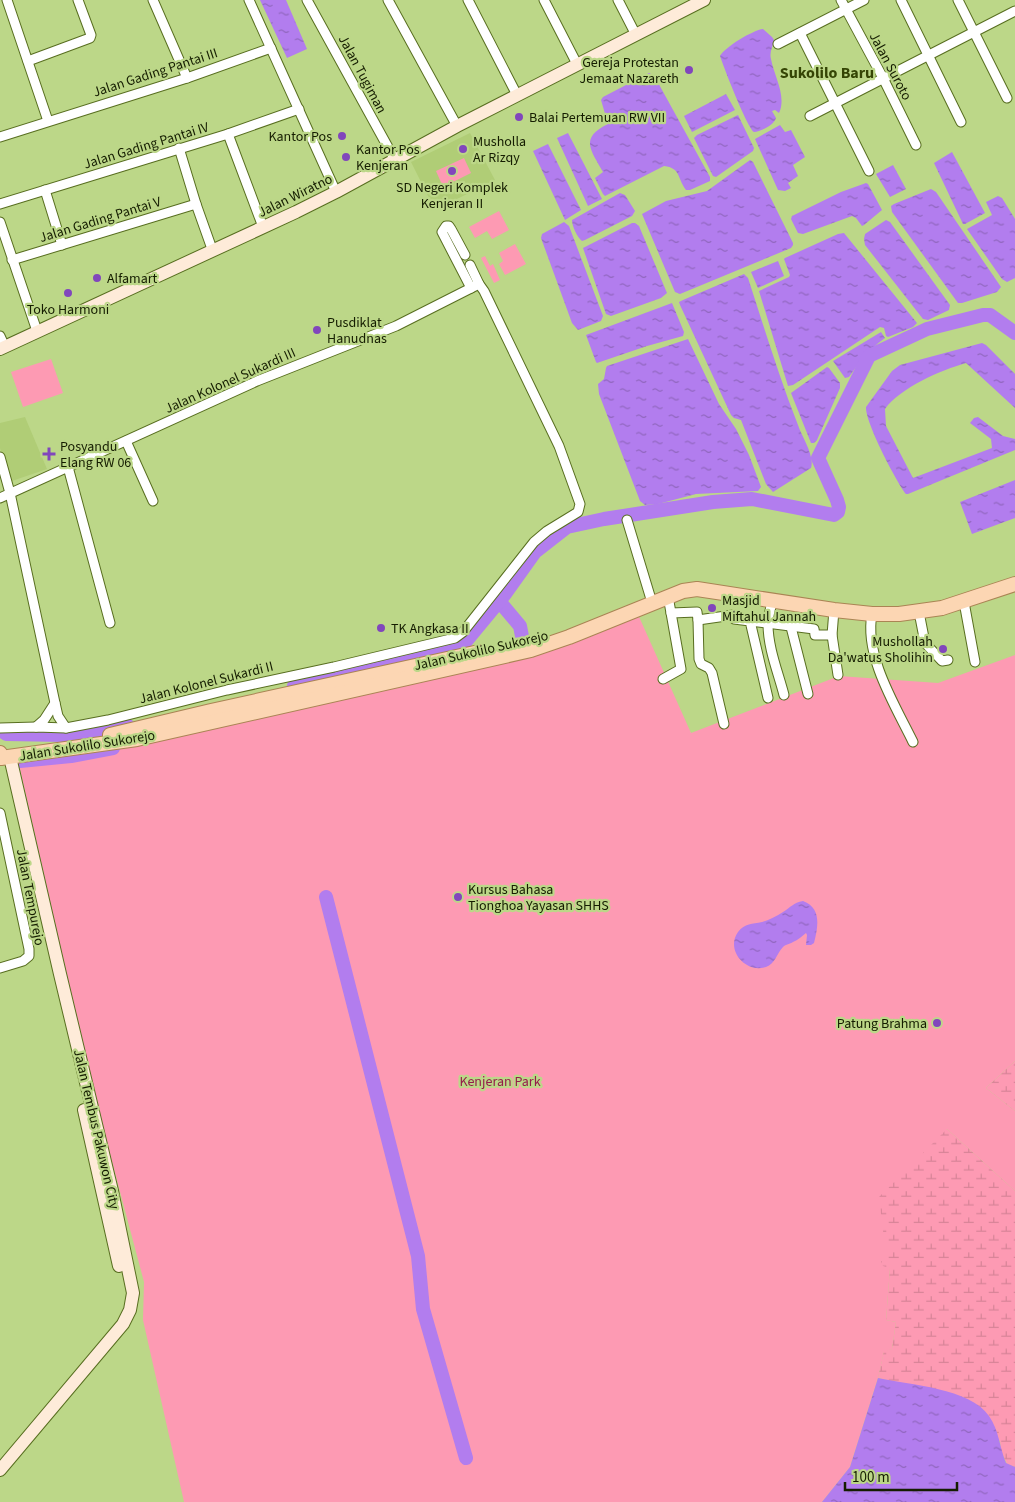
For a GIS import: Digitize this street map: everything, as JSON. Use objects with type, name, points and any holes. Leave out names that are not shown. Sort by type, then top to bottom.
[{"type":"main road","name":"Jalan Sukolilo Sukorejo","points":[[4,753],[137,739],[212,716],[531,645],[615,619],[669,599],[682,588],[697,589],[771,604],[834,611],[876,614],[919,613],[964,603],[1015,576]]},
{"type":"main road","name":"Jalan Sukolilo Sukorejo","points":[[531,645],[650,596],[682,588],[699,581],[795,597],[834,611]]},
{"type":"main road","name":"Jalan Sukolilo Sukorejo","points":[[996,587],[1015,584]]},
{"type":"street","points":[[7,0],[48,121]]},
{"type":"street","points":[[28,61],[90,38],[91,36],[78,0]]},
{"type":"street","points":[[153,0],[187,78]]},
{"type":"street","points":[[249,0],[336,192]]},
{"type":"street","name":"Jalan Tugiman","points":[[307,0],[386,147],[395,160]]},
{"type":"street","points":[[388,0],[456,126]]},
{"type":"street","points":[[468,0],[518,95]]},
{"type":"street","points":[[544,0],[577,64]]},
{"type":"street","points":[[618,0],[636,35]]},
{"type":"street","name":"Jalan Suroto","points":[[840,0],[883,78],[916,145]]},
{"type":"street","points":[[778,44],[864,0]]},
{"type":"street","points":[[901,0],[961,122]]},
{"type":"street","points":[[958,0],[1007,98]]},
{"type":"street","name":"Jalan Wiratno","points":[[2,344],[37,331],[336,192],[456,126],[636,35],[696,2]]},
{"type":"street","points":[[810,116],[1015,11]]},
{"type":"street","points":[[800,32],[869,171]]},
{"type":"street","name":"Jalan Gading Pantai III","points":[[0,137],[187,78],[271,48]]},
{"type":"street","name":"Jalan Gading Pantai IV","points":[[0,204],[228,134],[299,109]]},
{"type":"street","points":[[228,134],[263,227]]},
{"type":"street","points":[[179,148],[212,250]]},
{"type":"street","points":[[45,190],[62,245]]},
{"type":"street","name":"Jalan Gading Pantai V","points":[[12,260],[196,204]]},
{"type":"street","points":[[0,222],[37,331]]},
{"type":"street","points":[[465,255],[451,229],[449,226],[446,226],[442,232],[475,286]]},
{"type":"street","points":[[470,265],[475,286]]},
{"type":"street","name":"Jalan Kolonel Sukardi III","points":[[0,498],[257,381],[396,326],[475,286]]},
{"type":"street","name":"Jalan Kolonel Sukardi II","points":[[0,728],[66,728],[108,720],[226,690],[455,638],[464,632],[534,542],[547,531],[575,514],[579,509],[578,496],[559,446],[484,291],[475,286]]},
{"type":"street","points":[[126,441],[153,501]]},
{"type":"street","points":[[0,457],[10,492],[58,716],[66,728]]},
{"type":"street","points":[[68,467],[110,623]]},
{"type":"street","points":[[627,520],[650,596]]},
{"type":"street","points":[[664,679],[682,669],[669,599]]},
{"type":"street","points":[[964,603],[975,662]]},
{"type":"street","points":[[771,604],[768,624],[772,652],[784,695]]},
{"type":"street","points":[[834,611],[832,635],[838,675]]},
{"type":"street","points":[[671,613],[697,612],[699,659],[701,664],[709,668],[712,673],[724,724]]},
{"type":"street","points":[[919,613],[924,643],[942,662],[948,660]]},
{"type":"street","points":[[876,614],[871,645],[886,689],[913,742]]},
{"type":"street","points":[[698,620],[733,616],[734,619],[814,629],[815,635],[832,635]]},
{"type":"street","points":[[750,620],[768,698]]},
{"type":"street","points":[[791,627],[808,694]]},
{"type":"street","points":[[36,727],[44,720],[55,703]]},
{"type":"street","name":"Jalan Tembus Pakuwon City","points":[[0,1458],[117,1320],[123,1309],[125,1296],[4,753]]},
{"type":"street","name":"Jalan Tembus Pakuwon City","points":[[0,1470],[123,1324],[130,1310],[132,1293],[112,1191],[4,753]]},
{"type":"street","name":"Jalan Tempurejo","points":[[0,813],[29,949],[29,956],[23,960],[0,968]]},
{"type":"street","points":[[0,861],[10,859]]},
{"type":"shaded area","name":"SD Negeri Komplek Kenjeran II","points":[[470,133],[495,180],[435,210],[411,162]]},
{"type":"shaded area","points":[[25,417],[47,469],[9,482],[0,448],[0,423]]},
{"type":"green space","points":[[464,158],[471,173],[443,187],[436,171]]},
{"type":"green space","points":[[499,211],[509,230],[492,239],[487,231],[475,238],[469,227]]},
{"type":"green space","points":[[515,244],[526,264],[505,275],[499,264],[503,261],[499,253]]},
{"type":"green space","points":[[485,256],[490,266],[493,264],[500,280],[494,283],[481,258]]},
{"type":"green space","points":[[51,359],[63,393],[23,407],[11,372]]},
{"type":"green space","name":"Kenjeran Park","points":[[636,610],[691,733],[839,676],[938,683],[1015,655],[1015,1061],[986,1088],[1015,1111],[1015,1191],[947,1129],[893,1250],[889,1266],[886,1320],[896,1322],[892,1349],[884,1352],[878,1378],[850,1467],[822,1502],[184,1502],[143,1320],[144,1282],[93,1090],[17,756],[572,636]]},
{"type":"green space","points":[[1015,1061],[1015,1111],[986,1088]]},
{"type":"green space","points":[[947,1129],[1015,1191],[1015,1467],[1007,1464],[1001,1451],[1000,1441],[887,1380],[878,1378],[884,1351],[892,1349],[896,1322],[886,1320],[890,1268],[883,1266],[881,1261],[892,1250],[884,1239],[879,1197]]},
{"type":"water","points":[[260,0],[286,0],[307,49],[287,58]]},
{"type":"water","points":[[763,29],[774,40],[771,56],[782,100],[779,113],[775,110],[772,111],[776,118],[773,123],[764,129],[754,132],[741,109],[720,56],[727,48],[753,32]]},
{"type":"water","points":[[649,73],[656,79],[710,177],[710,181],[686,190],[676,171],[664,166],[605,196],[595,178],[603,172],[590,145],[593,134],[608,124],[601,100],[603,97]]},
{"type":"water","points":[[726,94],[735,110],[692,132],[684,116]]},
{"type":"water","points":[[738,115],[754,148],[753,151],[716,177],[713,176],[694,138]]},
{"type":"water","points":[[780,125],[785,132],[791,130],[805,157],[793,165],[798,176],[788,183],[791,188],[785,191],[778,190],[755,139]]},
{"type":"water","points":[[568,133],[602,199],[588,206],[557,138]]},
{"type":"water","points":[[548,144],[581,210],[565,220],[533,151]]},
{"type":"water","points":[[952,152],[985,213],[965,224],[963,224],[934,163]]},
{"type":"water","points":[[750,160],[753,162],[793,245],[791,248],[680,294],[675,292],[642,214],[666,201],[707,191]]},
{"type":"water","points":[[893,165],[906,189],[890,197],[876,174]]},
{"type":"water","points":[[866,183],[882,210],[864,225],[862,226],[852,216],[803,234],[798,233],[791,219],[792,216],[841,192]]},
{"type":"water","points":[[931,189],[936,192],[1001,287],[997,292],[958,303],[892,212],[891,206],[894,204]]},
{"type":"water","points":[[620,193],[625,195],[635,211],[632,216],[582,241],[575,231],[572,220]]},
{"type":"water","points":[[998,196],[1002,198],[1015,219],[1015,278],[1007,282],[1002,279],[967,229],[992,215],[986,202]]},
{"type":"water","points":[[886,220],[890,222],[950,305],[949,310],[928,320],[923,319],[865,245],[865,234]]},
{"type":"water","points":[[564,222],[569,226],[603,316],[601,321],[578,330],[572,323],[541,238],[542,234]]},
{"type":"water","points":[[632,223],[639,226],[667,293],[661,298],[611,316],[606,314],[583,248]]},
{"type":"water","points":[[844,233],[917,323],[913,327],[888,337],[884,328],[880,327],[793,385],[788,386],[759,291],[789,277],[785,258]]},
{"type":"water","points":[[778,261],[784,276],[758,288],[751,272]]},
{"type":"water","points":[[744,274],[748,278],[784,389],[808,447],[812,463],[811,468],[773,492],[766,484],[741,420],[731,415],[679,302]]},
{"type":"water","points":[[672,303],[684,332],[683,336],[596,362],[586,335]]},
{"type":"water","points":[[881,332],[885,338],[865,356],[849,377],[845,378],[833,361]]},
{"type":"water","points":[[688,339],[719,404],[736,429],[749,455],[761,487],[758,491],[696,494],[658,504],[645,505],[640,501],[599,394],[598,384],[604,379],[607,366]]},
{"type":"water","points":[[982,343],[1015,374],[1015,408],[966,363],[933,375],[900,394],[885,409],[886,426],[913,478],[992,448],[991,439],[970,423],[974,418],[978,417],[1003,436],[1015,439],[1015,450],[906,494],[889,465],[870,425],[866,407],[892,371],[900,365]]},
{"type":"water","points":[[827,367],[840,383],[840,388],[817,440],[811,443],[791,393]]},
{"type":"water","points":[[1015,480],[1015,518],[972,534],[960,502]]},
{"type":"water","points":[[803,901],[809,904],[816,913],[817,931],[814,943],[806,945],[806,933],[784,946],[772,963],[766,967],[751,967],[740,959],[734,946],[738,932],[743,927],[770,919],[794,904]]},
{"type":"water","points":[[878,1378],[938,1389],[968,1399],[980,1407],[989,1416],[995,1427],[1006,1463],[1015,1467],[1015,1502],[822,1502],[850,1467]]},
{"type":"waterway","points":[[294,686],[462,646],[505,594],[535,552],[567,527],[604,519],[713,502],[752,499],[834,515],[838,512],[839,507],[818,458],[869,356],[927,329],[983,315],[990,315],[1015,333]]},
{"type":"waterway","points":[[499,601],[520,626],[525,652]]},
{"type":"waterway","points":[[6,734],[65,735],[127,725]]},
{"type":"waterway","points":[[20,761],[71,756],[113,748]]},
{"type":"waterway","points":[[326,897],[418,1256],[423,1309],[466,1458]]},
{"type":"place","name":"Gereja Protestan Jemaat Nazareth","points":[[689,70]]},
{"type":"place","name":"Balai Pertemuan RW VII","points":[[519,117]]},
{"type":"place","name":"Kantor Pos","points":[[342,136]]},
{"type":"place","name":"Musholla Ar Rizqy","points":[[463,149]]},
{"type":"place","name":"Kantor Pos Kenjeran","points":[[346,157]]},
{"type":"place","name":"SD Negeri Komplek Kenjeran II","points":[[452,171]]},
{"type":"place","name":"Alfamart","points":[[97,278]]},
{"type":"place","name":"Toko Harmoni","points":[[68,293]]},
{"type":"place","name":"Pusdiklat Hanudnas","points":[[317,330]]},
{"type":"place","name":"Posyandu Elang RW 06","points":[[49,454]]},
{"type":"place","name":"Masjid Miftahul Jannah","points":[[712,608]]},
{"type":"place","name":"TK Angkasa II","points":[[381,628]]},
{"type":"place","name":"Mushollah Da'watus Sholihin","points":[[943,649]]},
{"type":"place","name":"Kursus Bahasa Tionghoa Yayasan SHHS","points":[[458,897]]},
{"type":"place","name":"Patung Brahma","points":[[937,1023]]},
{"type":"district","name":"Sukolilo Baru","points":[[827,72]]}]
